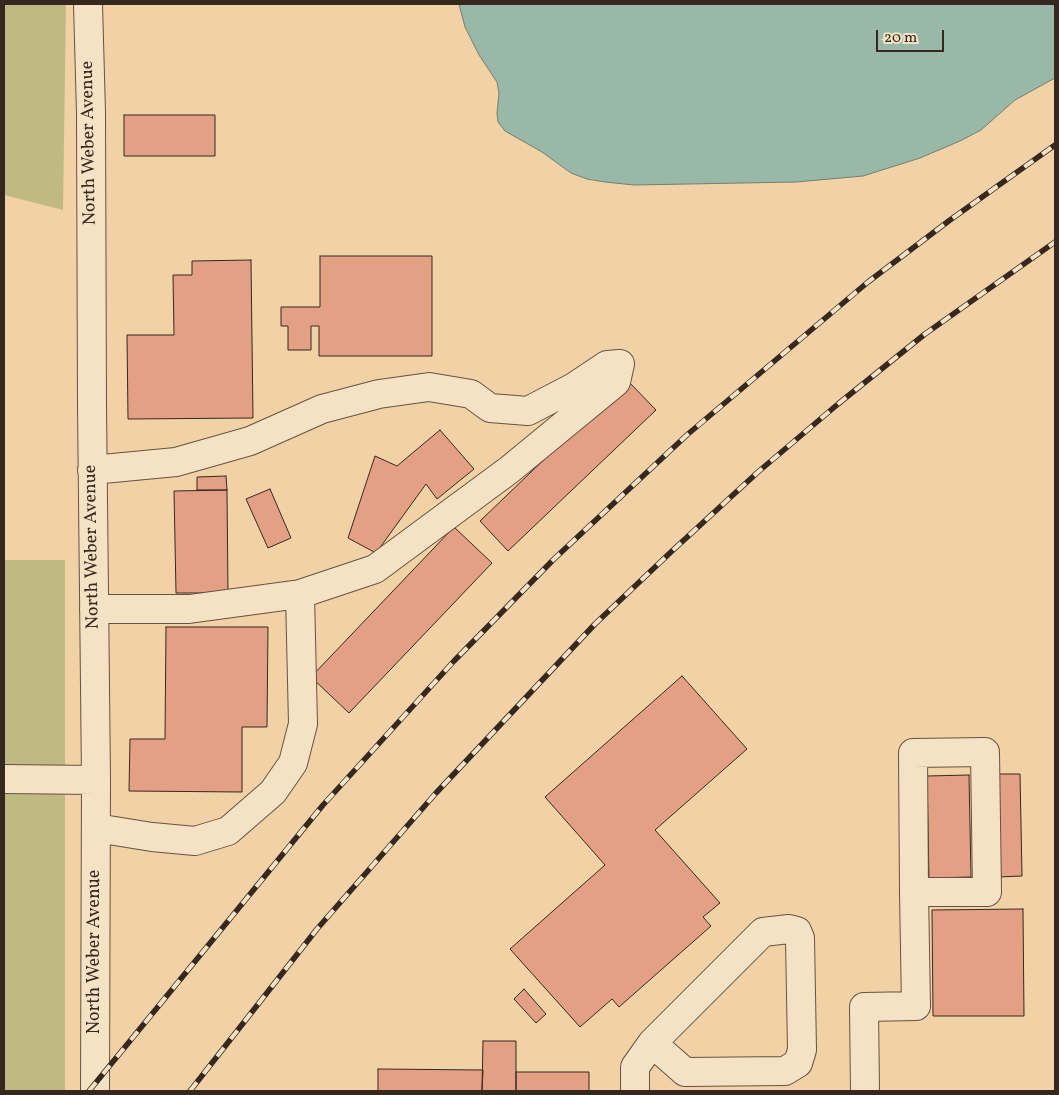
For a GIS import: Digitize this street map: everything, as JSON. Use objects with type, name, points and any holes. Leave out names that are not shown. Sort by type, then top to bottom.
[{"type":"street","name":"North Weber Avenue","points":[[88,4],[91,112],[92,470],[96,780],[95,1091]]},
{"type":"street","points":[[92,470],[176,462],[250,441],[322,409],[379,394],[428,387],[471,394],[490,408],[528,411],[606,366],[620,364],[616,382],[508,470],[375,569],[300,594],[189,609],[94,609]]},
{"type":"street","points":[[96,828],[152,837],[195,841],[228,831],[273,792],[293,763],[303,724],[300,594]]},
{"type":"street","points":[[865,1091],[864,1007],[916,1006],[914,892],[913,753],[985,752],[986,892],[914,892]]},
{"type":"street","points":[[4,779],[96,780]]},
{"type":"street","points":[[635,1091],[635,1067],[652,1043],[763,932],[789,929],[796,931],[800,938],[802,1050],[798,1063],[785,1071],[685,1072],[652,1043]]},
{"type":"shaded area","points":[[4,4],[66,4],[63,210],[4,195]]},
{"type":"shaded area","points":[[459,4],[1055,4],[1055,78],[1015,100],[981,130],[960,141],[920,158],[863,176],[796,182],[634,185],[605,182],[587,179],[571,173],[542,152],[505,131],[498,122],[499,93],[497,82],[479,55],[465,27]]},
{"type":"shaded area","points":[[4,560],[65,560],[65,1091],[4,1091]]},
{"type":"building","points":[[124,115],[215,115],[215,156],[124,156]]},
{"type":"building","points":[[320,256],[432,256],[432,356],[319,356],[319,326],[311,326],[311,350],[288,350],[288,326],[281,326],[281,307],[320,307]]},
{"type":"building","points":[[251,260],[253,418],[128,419],[127,335],[174,335],[173,275],[192,275],[192,261]]},
{"type":"building","points":[[627,380],[656,410],[508,551],[480,521]]},
{"type":"building","points":[[440,430],[474,469],[437,499],[426,484],[376,553],[348,538],[375,456],[397,466]]},
{"type":"building","points":[[226,476],[227,490],[197,490],[197,477]]},
{"type":"building","points":[[270,489],[291,538],[268,548],[246,499]]},
{"type":"building","points":[[227,490],[228,593],[176,593],[174,491]]},
{"type":"building","points":[[454,527],[492,563],[349,713],[311,677]]},
{"type":"building","points":[[166,627],[268,627],[267,727],[242,727],[242,792],[129,791],[130,739],[165,739]]},
{"type":"building","points":[[682,676],[747,749],[655,830],[720,903],[703,917],[711,926],[619,1007],[612,999],[580,1027],[510,949],[605,865],[545,797]]},
{"type":"building","points":[[996,774],[1020,774],[1022,876],[998,877]]},
{"type":"building","points":[[969,775],[971,877],[929,878],[927,776]]},
{"type":"building","points":[[1023,909],[1024,1016],[933,1016],[932,910]]},
{"type":"building","points":[[524,989],[546,1014],[536,1023],[514,999]]},
{"type":"building","points":[[483,1041],[516,1041],[516,1091],[482,1091]]},
{"type":"building","points":[[378,1069],[483,1070],[482,1091],[378,1091]]},
{"type":"building","points":[[516,1072],[589,1072],[589,1091],[516,1091]]},
{"type":"railway","points":[[89,1091],[323,805],[454,661],[554,559],[688,434],[868,282],[950,220],[1055,145]]},
{"type":"railway","points":[[190,1091],[317,929],[436,793],[595,624],[758,472],[838,404],[925,334],[1055,242]]}]
